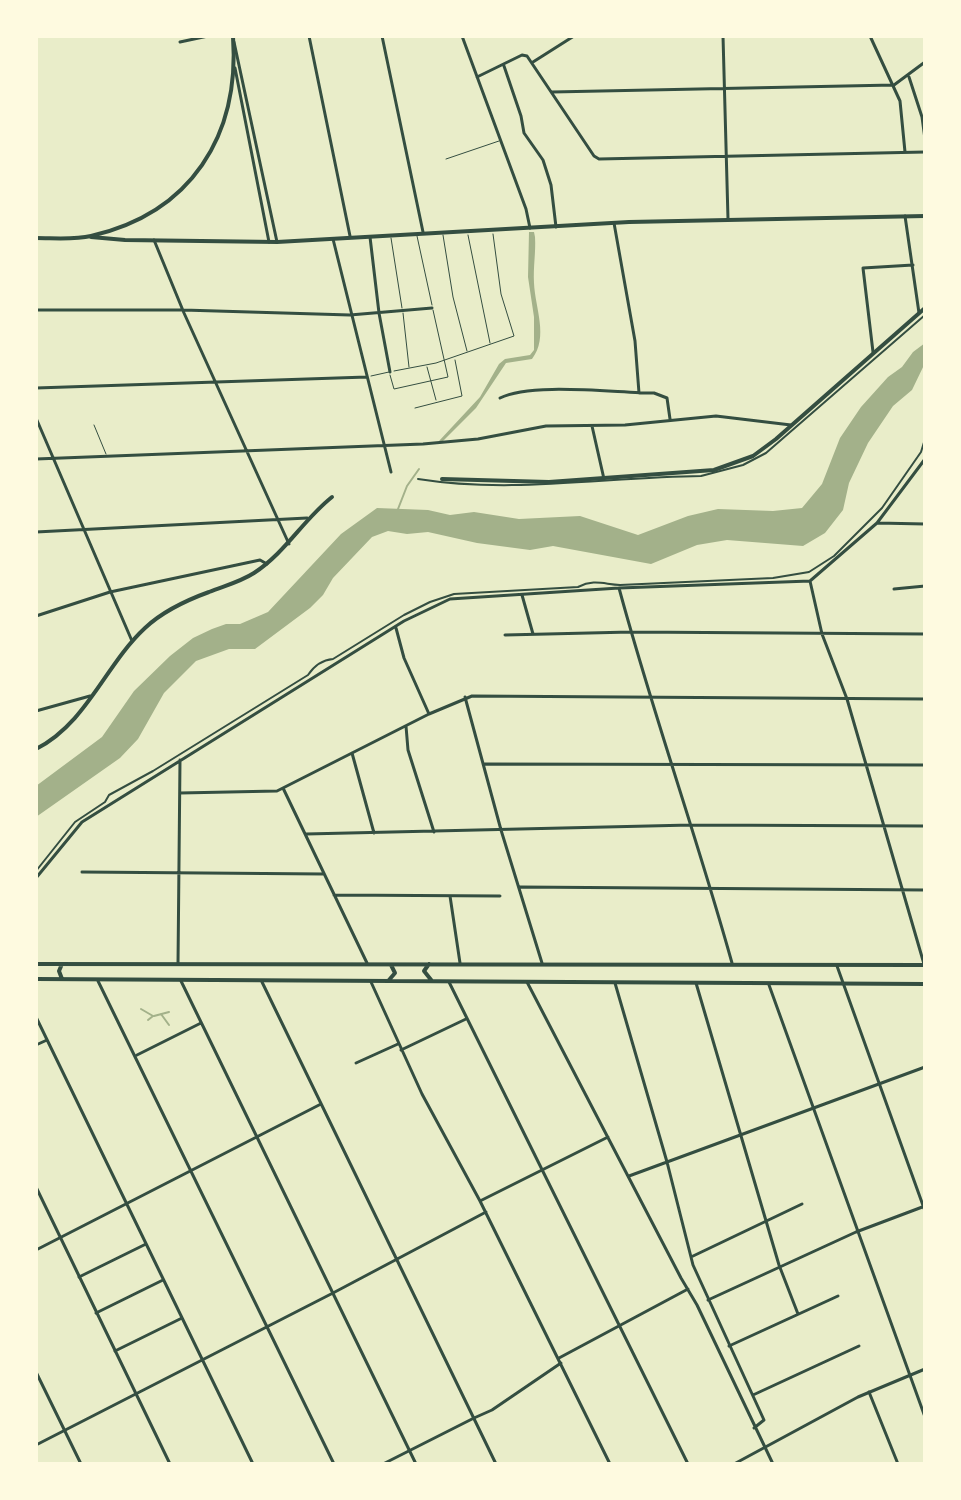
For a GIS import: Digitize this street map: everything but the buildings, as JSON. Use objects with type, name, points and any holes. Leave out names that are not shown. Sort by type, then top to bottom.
[{"type":"main road","points":[[88,237],[153,212],[190,182],[208,157],[230,104],[233,37]]},
{"type":"main road","points":[[36,238],[277,242],[614,223],[925,216]]},
{"type":"main road","points":[[442,479],[522,483],[723,469],[753,456],[925,308]]},
{"type":"main road","points":[[36,749],[61,733],[147,626],[166,612],[235,583],[267,564],[289,544],[307,518],[332,497]]},
{"type":"main road","points":[[387,963],[394,967],[395,973],[387,982]]},
{"type":"main road","points":[[36,964],[925,965]]},
{"type":"main road","points":[[62,964],[59,971],[62,979]]},
{"type":"main road","points":[[429,964],[424,971],[433,982]]},
{"type":"main road","points":[[36,979],[925,984]]},
{"type":"street","points":[[180,42],[208,36]]},
{"type":"street","points":[[309,36],[350,239]]},
{"type":"street","points":[[382,36],[423,233]]},
{"type":"street","points":[[462,36],[526,209],[530,229]]},
{"type":"street","points":[[533,62],[574,36]]},
{"type":"street","points":[[723,36],[728,219]]},
{"type":"street","points":[[870,36],[900,101],[905,152]]},
{"type":"street","points":[[233,37],[277,242]]},
{"type":"street","points":[[477,77],[525,55],[533,62],[596,158],[925,152]]},
{"type":"street","points":[[552,92],[894,85],[925,62]]},
{"type":"street","points":[[234,65],[269,242]]},
{"type":"street","points":[[504,65],[524,133],[543,160],[551,185],[556,227]]},
{"type":"street","points":[[908,76],[922,117],[925,139]]},
{"type":"street","points":[[254,162],[261,161]]},
{"type":"street","points":[[905,216],[919,313]]},
{"type":"street","points":[[614,223],[635,341],[639,393]]},
{"type":"street","points":[[370,237],[390,372]]},
{"type":"street","points":[[333,239],[391,472]]},
{"type":"street","points":[[154,240],[289,544]]},
{"type":"street","points":[[873,352],[863,268],[913,265]]},
{"type":"street","points":[[36,310],[350,315],[432,308]]},
{"type":"street","points":[[418,479],[447,484],[522,486],[701,476],[722,472],[766,453],[925,315]]},
{"type":"street","points":[[36,388],[367,377]]},
{"type":"street","points":[[500,398],[514,392],[542,389],[665,396],[670,419]]},
{"type":"street","points":[[36,459],[436,443],[478,439],[546,426],[625,425],[716,416],[791,425]]},
{"type":"street","points":[[36,418],[132,641]]},
{"type":"street","points":[[592,426],[604,479]]},
{"type":"street","points":[[36,871],[75,822],[105,802],[109,795],[308,675],[312,668],[430,602],[470,592],[578,587],[588,582],[634,585],[773,578],[809,572],[834,556],[880,511],[921,452],[925,439]]},
{"type":"street","points":[[36,878],[82,822],[395,626],[450,599],[619,588],[810,581],[877,523],[925,459]]},
{"type":"street","points":[[918,470],[925,469]]},
{"type":"street","points":[[36,532],[307,518]]},
{"type":"street","points":[[877,523],[925,524]]},
{"type":"street","points":[[36,616],[110,592],[260,560],[267,564]]},
{"type":"street","points":[[810,581],[822,634],[847,699],[925,965]]},
{"type":"street","points":[[894,589],[925,586]]},
{"type":"street","points":[[619,588],[732,963]]},
{"type":"street","points":[[522,593],[533,634]]},
{"type":"street","points":[[395,626],[404,658],[429,714]]},
{"type":"street","points":[[505,635],[631,632],[925,634]]},
{"type":"street","points":[[36,711],[92,696]]},
{"type":"street","points":[[465,697],[501,830],[542,963]]},
{"type":"street","points":[[180,793],[277,791],[465,697],[925,699]]},
{"type":"street","points":[[406,726],[408,750],[434,832]]},
{"type":"street","points":[[352,753],[374,833]]},
{"type":"street","points":[[178,964],[180,760]]},
{"type":"street","points":[[485,764],[925,765]]},
{"type":"street","points":[[283,788],[367,963]]},
{"type":"street","points":[[306,834],[691,825],[925,826]]},
{"type":"street","points":[[82,872],[324,874]]},
{"type":"street","points":[[520,887],[925,890]]},
{"type":"street","points":[[334,895],[500,896]]},
{"type":"street","points":[[450,896],[460,963]]},
{"type":"street","points":[[708,1300],[856,1232],[925,1208],[836,964]]},
{"type":"street","points":[[98,981],[334,1464]]},
{"type":"street","points":[[181,981],[416,1464]]},
{"type":"street","points":[[262,982],[496,1464]]},
{"type":"street","points":[[371,982],[398,1044],[486,1212],[610,1464]]},
{"type":"street","points":[[449,982],[688,1464]]},
{"type":"street","points":[[527,982],[688,1289],[773,1464]]},
{"type":"street","points":[[615,982],[691,1257],[764,1420],[754,1428]]},
{"type":"street","points":[[696,983],[779,1265],[798,1314]]},
{"type":"street","points":[[769,985],[925,1417]]},
{"type":"street","points":[[36,1017],[253,1464]]},
{"type":"street","points":[[401,1050],[468,1019]]},
{"type":"street","points":[[135,1056],[201,1023]]},
{"type":"street","points":[[36,1045],[47,1040]]},
{"type":"street","points":[[356,1063],[398,1044]]},
{"type":"street","points":[[629,1176],[925,1067]]},
{"type":"street","points":[[36,1250],[321,1104]]},
{"type":"street","points":[[480,1201],[608,1137]]},
{"type":"street","points":[[36,1187],[170,1464]]},
{"type":"street","points":[[691,1257],[802,1204]]},
{"type":"street","points":[[36,1445],[486,1212]]},
{"type":"street","points":[[79,1277],[146,1244]]},
{"type":"street","points":[[96,1313],[163,1280]]},
{"type":"street","points":[[383,1464],[500,1405],[560,1361],[688,1289]]},
{"type":"street","points":[[729,1346],[838,1296]]},
{"type":"street","points":[[115,1351],[182,1318]]},
{"type":"street","points":[[753,1395],[859,1346]]},
{"type":"street","points":[[734,1464],[869,1392],[925,1369]]},
{"type":"street","points":[[36,1372],[81,1464]]},
{"type":"street","points":[[869,1392],[898,1464]]},
{"type":"lane","points":[[446,159],[501,140]]},
{"type":"lane","points":[[367,377],[444,360],[514,336],[501,294],[493,231]]},
{"type":"lane","points":[[443,232],[453,297],[468,353]]},
{"type":"lane","points":[[468,232],[490,344]]},
{"type":"lane","points":[[390,372],[394,389],[449,376],[416,233]]},
{"type":"lane","points":[[391,236],[409,367]]},
{"type":"lane","points":[[415,408],[464,394],[454,357]]},
{"type":"lane","points":[[426,364],[437,403]]},
{"type":"lane","points":[[94,425],[107,457]]},
{"type":"shaded area","points":[[529,232],[534,232],[535,237],[534,283],[540,322],[537,350],[532,359],[506,363],[476,408],[443,441],[439,441],[480,397],[499,364],[505,359],[530,355],[534,350],[534,317],[528,277]]},
{"type":"shaded area","points":[[925,343],[925,363],[912,390],[893,406],[868,443],[849,483],[843,510],[825,533],[803,546],[727,540],[697,545],[651,564],[553,546],[530,550],[428,532],[407,534],[388,531],[372,537],[333,578],[323,595],[310,608],[255,649],[229,649],[196,661],[164,693],[138,739],[120,758],[36,817],[36,786],[102,737],[134,691],[170,656],[193,638],[212,629],[226,624],[240,624],[268,612],[341,534],[377,508],[428,510],[450,515],[474,512],[519,519],[580,516],[638,535],[688,516],[718,509],[773,511],[802,508],[822,484],[840,438],[861,407]]},
{"type":"waterway","points":[[398,509],[407,486],[419,469]]},
{"type":"waterway","points":[[141,1009],[153,1016],[148,1020]]},
{"type":"waterway","points":[[154,1016],[169,1012]]},
{"type":"waterway","points":[[161,1014],[169,1025]]}]
